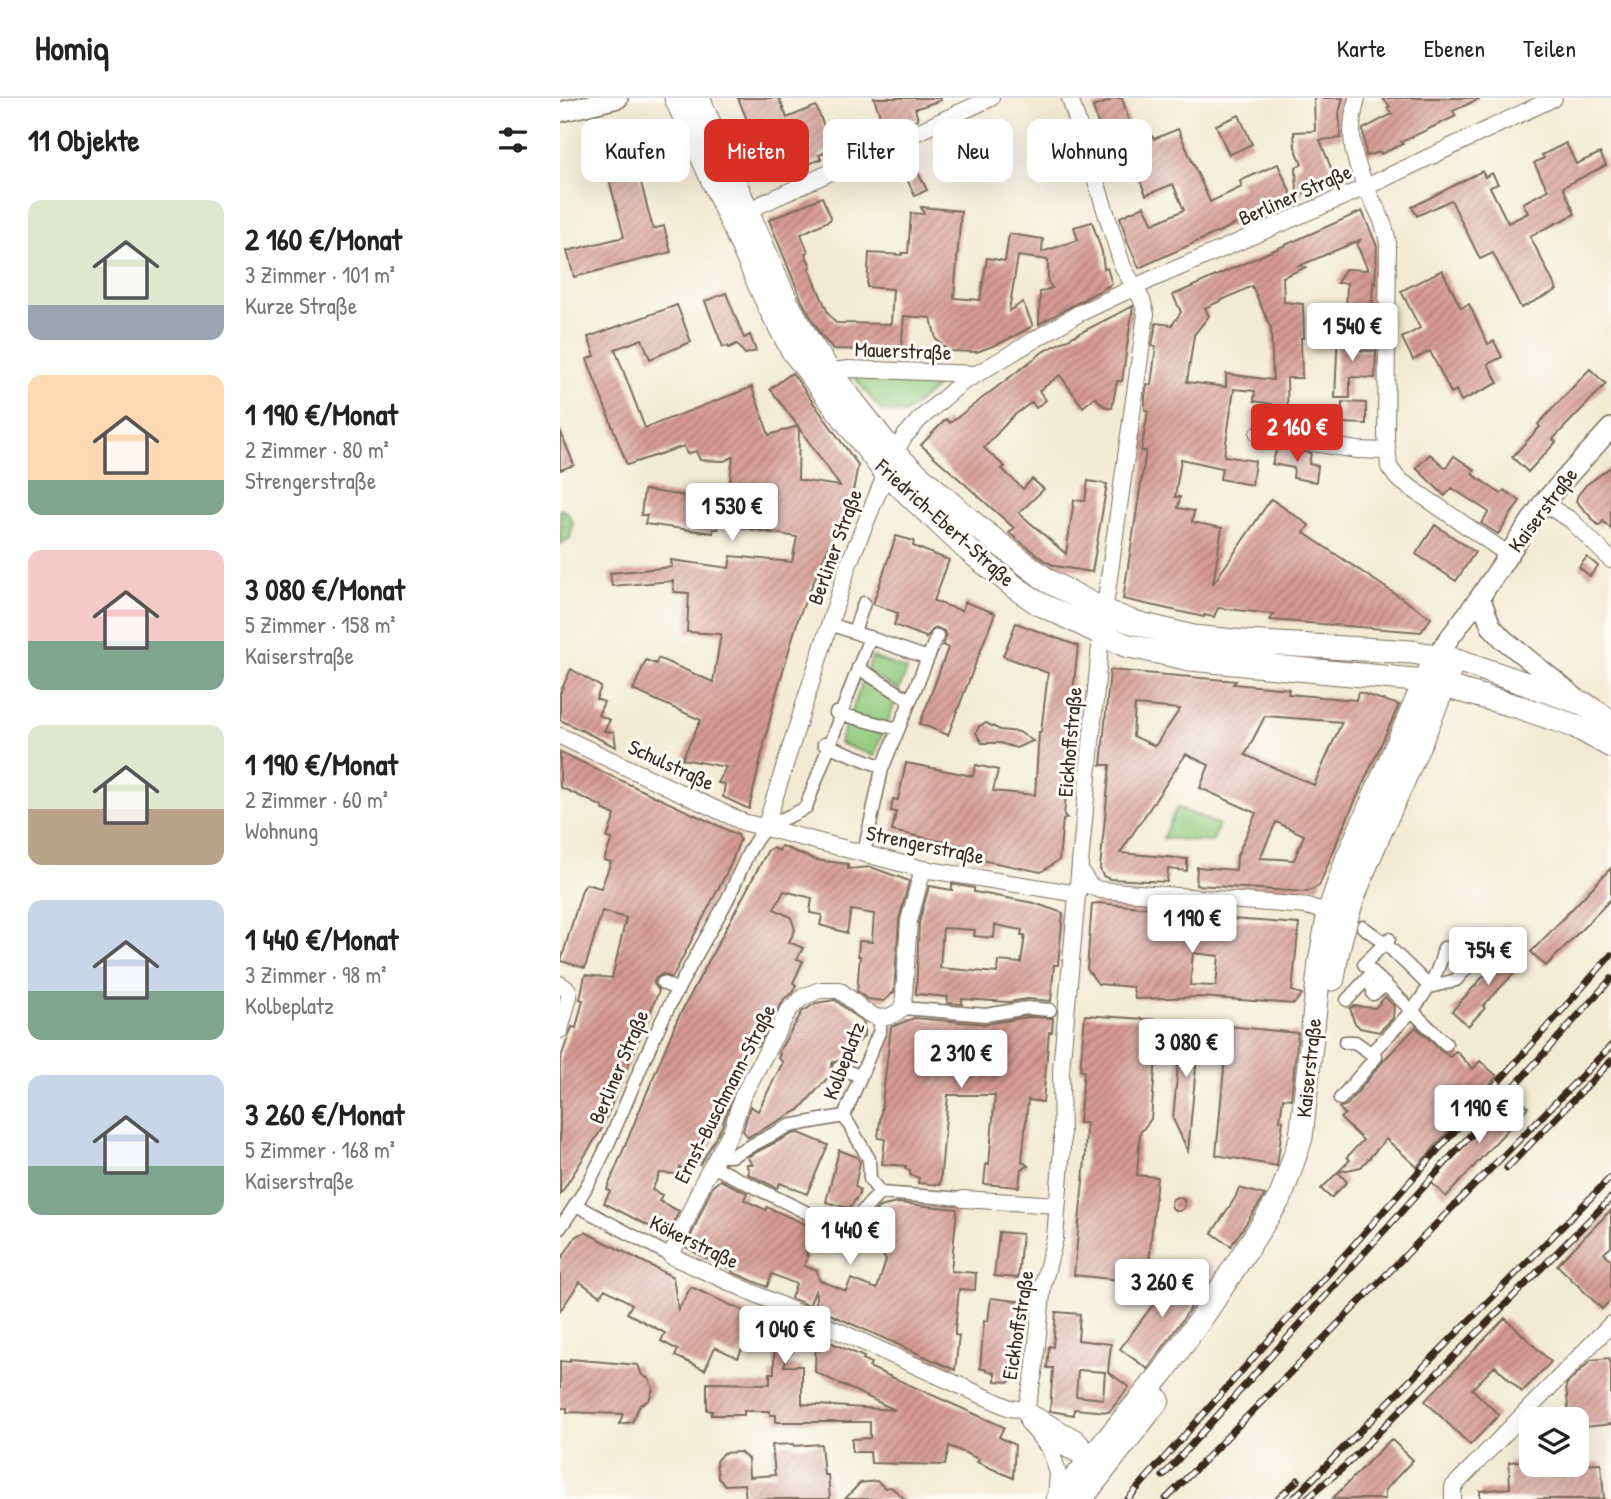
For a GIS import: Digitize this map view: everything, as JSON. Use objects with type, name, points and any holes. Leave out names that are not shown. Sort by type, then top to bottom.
[{"type":"main road","name":"Friedrich-Ebert-Straße","points":[[676,98],[809,342],[890,463],[1048,581],[1105,611],[1159,629],[1204,639],[1445,658],[1584,704],[1611,722]]},
{"type":"main road","name":"Friedrich-Ebert-Straße","points":[[698,98],[769,308],[793,351],[967,549],[1004,579],[1038,603],[1125,645],[1190,659],[1436,683],[1575,726],[1611,746]]},
{"type":"main road","name":"Kaiserstraße","points":[[1057,1499],[1147,1415],[1283,1223],[1302,1188],[1311,1162],[1320,1116],[1333,982],[1341,934],[1354,892],[1445,658]]},
{"type":"main road","name":"Kaiserstraße","points":[[1081,1499],[1097,1462],[1209,1307],[1282,1196],[1301,1138],[1320,962],[1329,912],[1347,859],[1436,683]]},
{"type":"street","points":[[560,112],[618,98]]},
{"type":"street","points":[[738,215],[991,98]]},
{"type":"street","name":"Eickhoffstraße","points":[[1026,1410],[1034,1373],[1043,1285],[1054,1245],[1062,1148],[1061,1080],[1101,635],[1146,314],[1142,300],[1123,267],[1070,98]]},
{"type":"street","points":[[1357,98],[1351,120],[1351,143],[1355,162],[1386,229],[1388,244],[1386,451],[1389,467],[1398,480],[1508,555]]},
{"type":"street","name":"Berliner Straße","points":[[560,1228],[576,1205],[613,1136],[698,941],[724,892],[765,828],[849,563],[890,463],[904,437],[960,384],[1068,319],[1135,287],[1366,187],[1554,98]]},
{"type":"street","name":"Mauerstraße","points":[[829,371],[850,369],[976,374]]},
{"type":"street","name":"Kaiserstraße","points":[[1445,658],[1480,597],[1543,503],[1611,428]]},
{"type":"street","points":[[1258,434],[1357,450],[1386,451]]},
{"type":"street","points":[[1543,503],[1572,520],[1611,561]]},
{"type":"street","points":[[1480,597],[1491,626],[1503,639],[1584,704]]},
{"type":"street","points":[[853,632],[864,603]]},
{"type":"street","points":[[830,624],[928,658]]},
{"type":"street","points":[[864,853],[879,803],[883,767],[904,725],[910,700],[937,636]]},
{"type":"street","points":[[765,828],[795,816],[807,807],[838,714],[870,637]]},
{"type":"street","points":[[859,668],[910,700]]},
{"type":"street","points":[[838,714],[904,725]]},
{"type":"street","name":"Schulstraße","points":[[560,736],[743,822],[765,828]]},
{"type":"street","points":[[827,745],[883,767]]},
{"type":"street","name":"Strengerstraße","points":[[765,828],[923,869],[1078,894]]},
{"type":"street","points":[[903,1008],[909,921],[923,869]]},
{"type":"street","points":[[1080,870],[1090,886],[1100,890],[1307,906],[1329,912],[1341,934]]},
{"type":"street","points":[[1363,927],[1387,941],[1430,987]]},
{"type":"street","points":[[1387,941],[1364,964],[1446,1044]]},
{"type":"street","points":[[1430,987],[1456,980],[1489,943]]},
{"type":"street","points":[[1340,1099],[1430,987],[1444,948]]},
{"type":"street","points":[[1347,1000],[1373,972]]},
{"type":"street","points":[[663,983],[678,990]]},
{"type":"street","points":[[560,984],[568,990],[569,997],[560,1030]]},
{"type":"street","points":[[1373,991],[1386,985]]},
{"type":"street","name":"Ernst-Buschmann-Straße","points":[[671,1256],[703,1182],[721,1159],[742,1097],[789,1010],[820,990],[839,990],[866,1014],[880,1019]]},
{"type":"street","points":[[880,1019],[893,1016],[903,1008],[986,1015],[1027,1008],[1050,1010]]},
{"type":"street","name":"Kolbeplatz","points":[[844,1116],[880,1030],[880,1019]]},
{"type":"street","points":[[1345,1042],[1356,1042],[1376,1057]]},
{"type":"street","points":[[839,1068],[860,1076]]},
{"type":"street","name":"Kolbeplatz","points":[[721,1159],[789,1126],[844,1116]]},
{"type":"street","name":"Kolbeplatz","points":[[844,1116],[869,1159],[870,1179],[880,1193]]},
{"type":"street","points":[[721,1159],[733,1165],[729,1174]]},
{"type":"street","points":[[721,1159],[729,1174],[789,1208],[822,1220],[860,1239]]},
{"type":"street","points":[[846,1232],[880,1193],[944,1191],[963,1199],[1057,1205]]},
{"type":"street","name":"Kökerstraße","points":[[576,1205],[671,1256],[1010,1408],[1026,1410],[1076,1438],[1097,1462]]},
{"type":"street","points":[[822,1220],[854,1220]]},
{"type":"street","points":[[1453,1499],[1453,1487],[1611,1324]]},
{"type":"street","points":[[1026,1410],[1028,1422],[1049,1448],[1054,1460],[1058,1474],[1057,1499]]},
{"type":"street","points":[[1035,1433],[1097,1462]]},
{"type":"green space","points":[[852,374],[948,377],[905,414],[881,411]]},
{"type":"green space","points":[[560,509],[567,512],[573,524],[570,538],[560,544]]},
{"type":"green space","points":[[872,657],[907,670],[899,690],[867,671]]},
{"type":"green space","points":[[865,675],[898,694],[887,724],[850,716]]},
{"type":"green space","points":[[848,720],[885,727],[874,756],[839,743]]},
{"type":"green space","points":[[1177,807],[1219,825],[1212,842],[1163,838]]},
{"type":"building","points":[[738,98],[779,98],[787,118],[816,106],[823,124],[823,153],[819,155],[821,159],[809,164],[809,119],[747,119]]},
{"type":"building","points":[[874,98],[941,100],[915,109],[918,119],[881,119]]},
{"type":"building","points":[[1108,98],[1122,98],[1128,119],[1097,119],[1093,107],[1110,101]]},
{"type":"building","points":[[1314,98],[1343,98],[1339,113],[1341,138],[1320,140],[1335,178],[1297,196],[1296,167],[1302,164],[1295,147],[1294,132],[1315,131]]},
{"type":"building","points":[[1382,98],[1481,98],[1453,111],[1456,116],[1401,142],[1403,144],[1381,154],[1380,152],[1366,156],[1363,129],[1392,114],[1387,108],[1390,106]]},
{"type":"building","points":[[1239,115],[1252,144],[1229,155],[1216,125]]},
{"type":"building","points":[[1178,129],[1210,202],[1242,187],[1240,181],[1278,164],[1293,198],[1139,268],[1120,217],[1144,206],[1153,224],[1184,210],[1173,184],[1146,195],[1141,182],[1152,182],[1152,136],[1154,139]]},
{"type":"building","points":[[1566,143],[1576,164],[1600,153],[1606,165],[1563,187],[1575,214],[1530,236],[1557,290],[1521,308],[1493,253],[1480,259],[1451,200],[1417,216],[1412,207],[1482,171],[1485,177],[1492,173],[1498,184],[1490,187],[1508,223],[1528,213],[1523,203],[1548,190],[1534,163],[1544,158],[1542,155]]},
{"type":"building","points":[[919,174],[927,190],[915,196],[908,182],[919,182]]},
{"type":"building","points":[[610,182],[641,182],[653,229],[664,226],[671,252],[574,277],[567,251],[624,237]]},
{"type":"building","points":[[822,197],[830,220],[801,234],[808,252],[805,253],[811,267],[809,268],[828,313],[836,323],[891,324],[893,289],[867,287],[869,253],[908,253],[911,213],[924,214],[921,207],[961,211],[954,298],[980,300],[987,258],[1005,261],[1009,234],[1043,239],[1042,252],[1078,240],[1074,227],[1092,222],[1102,252],[1104,269],[1107,268],[1112,284],[1039,324],[1040,292],[1052,288],[1048,282],[1048,260],[1018,256],[1009,311],[1023,302],[1033,326],[1003,342],[977,352],[948,351],[936,339],[931,318],[904,316],[901,351],[833,349],[821,335],[802,301],[769,220]]},
{"type":"building","points":[[1362,211],[1377,246],[1372,312],[1346,312],[1347,283],[1337,283],[1345,269],[1368,270],[1357,245],[1360,240],[1299,266],[1306,267],[1283,277],[1284,302],[1303,304],[1302,378],[1287,378],[1288,428],[1273,426],[1272,404],[1254,401],[1255,391],[1234,389],[1224,456],[1255,461],[1252,485],[1220,479],[1222,468],[1181,459],[1175,497],[1180,497],[1178,508],[1194,511],[1192,522],[1222,528],[1213,584],[1271,499],[1309,525],[1304,533],[1431,618],[1421,632],[1270,620],[1274,614],[1218,608],[1214,617],[1204,617],[1123,599],[1146,451],[1141,451],[1148,411],[1145,410],[1145,396],[1147,384],[1151,385],[1156,347],[1152,346],[1156,323],[1172,325],[1181,312],[1173,295]],"holes":[[[1252,286],[1271,328],[1273,380],[1226,374],[1226,387],[1187,382],[1194,335],[1209,316],[1205,308]]]},
{"type":"building","points":[[1442,270],[1461,308],[1469,304],[1488,344],[1494,341],[1502,357],[1488,364],[1498,383],[1461,401],[1456,390],[1451,393],[1430,351],[1413,360],[1402,338],[1420,328],[1401,291]]},
{"type":"building","points":[[726,293],[744,338],[750,335],[756,351],[745,354],[737,344],[729,348],[723,347],[705,301]]},
{"type":"building","points":[[677,305],[691,342],[650,359],[642,339],[615,349],[645,428],[752,387],[769,435],[798,426],[770,389],[792,373],[858,465],[851,502],[799,616],[775,698],[749,809],[723,797],[725,784],[718,783],[726,767],[682,759],[701,720],[633,690],[646,660],[656,664],[658,658],[713,682],[721,634],[687,632],[689,593],[674,592],[673,581],[612,586],[610,573],[672,567],[671,560],[729,568],[731,556],[792,562],[797,537],[716,523],[718,529],[713,529],[713,533],[645,524],[647,515],[641,515],[644,490],[727,502],[733,457],[724,461],[700,460],[696,451],[687,454],[684,446],[627,465],[587,359],[595,356],[588,337]],"holes":[[[799,428],[840,486],[798,480]]]},
{"type":"building","points":[[1133,306],[1122,381],[1117,381],[1112,408],[1104,406],[1095,397],[1083,407],[1060,375],[1039,391],[1046,400],[1036,408],[1032,402],[1012,417],[984,448],[1005,467],[1002,469],[1023,489],[1032,479],[1044,489],[1019,513],[1066,554],[1074,500],[1085,501],[1088,481],[1107,484],[1092,572],[1055,566],[1009,533],[1014,528],[921,445],[946,419],[950,423],[1044,351]]},
{"type":"building","points":[[1338,330],[1355,331],[1355,350],[1376,351],[1375,378],[1350,377],[1350,398],[1335,398]]},
{"type":"building","points":[[1590,369],[1606,384],[1553,439],[1556,442],[1528,472],[1512,457],[1540,427],[1538,424]]},
{"type":"building","points":[[1342,402],[1366,403],[1366,424],[1342,423]]},
{"type":"building","points":[[560,430],[574,465],[560,470]]},
{"type":"building","points":[[1277,448],[1311,453],[1309,464],[1318,466],[1316,482],[1293,478],[1294,468],[1272,464]]},
{"type":"building","points":[[1430,454],[1446,468],[1454,456],[1475,470],[1472,474],[1501,494],[1504,490],[1520,501],[1498,534],[1481,523],[1489,512],[1452,488],[1445,496],[1416,468]]},
{"type":"building","points":[[1611,467],[1611,529],[1603,521],[1599,526],[1576,501],[1586,485]]},
{"type":"building","points":[[1435,525],[1475,552],[1456,581],[1416,554]]},
{"type":"building","points":[[896,536],[914,541],[913,546],[949,560],[934,601],[962,611],[965,602],[995,613],[948,735],[920,724],[948,648],[943,645],[946,636],[944,631],[935,627],[925,639],[926,637],[894,625],[898,613],[873,604]]},
{"type":"building","points":[[1587,557],[1598,566],[1590,576],[1579,567]]},
{"type":"building","points":[[1016,623],[1078,646],[1066,757],[1070,758],[1064,815],[1067,818],[1063,820],[1059,860],[1041,872],[957,855],[960,845],[892,831],[896,812],[891,811],[893,799],[898,800],[906,763],[973,776],[976,765],[998,770],[993,791],[1035,795],[1039,732],[1048,673],[1003,656]]},
{"type":"building","points":[[571,669],[601,687],[596,699],[604,702],[598,715],[610,720],[604,731],[614,732],[616,747],[560,720],[560,693]]},
{"type":"building","points":[[1110,670],[1236,681],[1233,684],[1289,689],[1288,694],[1356,700],[1358,692],[1399,705],[1319,886],[1307,892],[1196,885],[1197,867],[1236,870],[1237,856],[1256,813],[1200,788],[1209,765],[1186,754],[1120,853],[1187,859],[1187,871],[1168,869],[1167,882],[1110,879],[1103,876],[1100,869],[1110,765],[1101,765]],"holes":[[[1135,705],[1180,709],[1155,746],[1133,736]],[[1265,716],[1342,722],[1314,785],[1245,755]],[[1276,822],[1304,835],[1294,860],[1260,858]]]},
{"type":"building","points":[[986,723],[1000,730],[1019,732],[1033,741],[1016,748],[1000,743],[982,743],[976,733],[979,726]]},
{"type":"building","points":[[560,752],[738,835],[740,840],[730,866],[672,978],[663,974],[655,979],[654,984],[659,991],[601,1130],[560,1195],[560,1060],[572,1027],[576,1028],[583,1000],[580,999],[585,975],[612,978],[626,918],[602,911],[585,968],[561,961],[582,890],[586,884],[601,888],[611,862],[604,860],[612,839],[607,838],[615,815],[560,787]]},
{"type":"building","points":[[781,846],[816,860],[848,864],[848,869],[871,867],[909,881],[899,920],[894,992],[884,1001],[867,999],[857,991],[859,941],[872,942],[874,914],[851,910],[847,933],[820,925],[822,915],[810,913],[812,898],[784,891],[774,909],[791,917],[795,930],[789,942],[803,948],[797,959],[803,961],[793,983],[796,985],[793,992],[784,999],[758,1046],[748,1041],[726,1082],[736,1086],[722,1126],[700,1165],[694,1162],[688,1171],[680,1167],[677,1174],[660,1173],[652,1190],[662,1195],[659,1201],[679,1211],[668,1236],[604,1203],[610,1191],[607,1189],[677,1020],[768,850],[772,848],[779,851]]},
{"type":"building","points":[[1611,868],[1611,899],[1546,966],[1531,952]]},
{"type":"building","points":[[952,884],[974,888],[974,892],[1034,903],[1063,913],[1051,1001],[962,999],[962,1004],[947,1003],[948,997],[916,994],[919,923],[929,886],[952,890]],"holes":[[[995,925],[1022,930],[1021,935],[1025,935],[1021,963],[998,961],[997,973],[940,968],[943,928],[975,930],[974,936],[994,938]]]},
{"type":"building","points":[[1092,904],[1163,909],[1162,914],[1299,924],[1292,991],[1302,994],[1294,1004],[1201,997],[1135,999],[1133,987],[1098,984],[1087,969]],"holes":[[[1193,953],[1219,956],[1216,986],[1190,985]]]},
{"type":"building","points":[[1509,948],[1524,963],[1468,1026],[1452,1011]]},
{"type":"building","points":[[1385,997],[1394,1006],[1393,1018],[1379,1032],[1360,1028],[1354,1022],[1350,1008],[1375,1008]]},
{"type":"building","points":[[835,1000],[864,1023],[864,1036],[842,1060],[833,1062],[830,1069],[832,1073],[799,1110],[748,1137],[743,1131],[750,1106],[758,1111],[783,1062],[778,1058],[778,1053],[802,1012],[816,1003]]},
{"type":"building","points":[[1085,1015],[1159,1020],[1151,1119],[1140,1133],[1137,1175],[1157,1177],[1147,1283],[1074,1275],[1085,1160],[1086,1123],[1079,1123],[1084,1071],[1080,1070]]},
{"type":"building","points":[[1028,1017],[1053,1018],[1052,1032],[1049,1032],[1043,1102],[1028,1100],[1022,1161],[1028,1166],[1021,1169],[1019,1187],[984,1184],[986,1164],[989,1165],[995,1095],[948,1095],[940,1185],[918,1183],[919,1178],[910,1175],[910,1170],[905,1169],[906,1166],[882,1164],[885,1139],[878,1138],[891,1027],[914,1018],[986,1024]]},
{"type":"building","points":[[1182,1022],[1200,1024],[1188,1151],[1173,1119]]},
{"type":"building","points":[[1228,1026],[1298,1033],[1291,1099],[1283,1098],[1277,1166],[1216,1155]]},
{"type":"building","points":[[1416,1027],[1450,1057],[1456,1051],[1473,1069],[1480,1061],[1497,1076],[1417,1167],[1386,1139],[1361,1167],[1338,1172],[1350,1160],[1347,1157],[1363,1140],[1340,1118],[1345,1114],[1339,1108],[1347,1105],[1384,1060]]},
{"type":"building","points":[[1513,1093],[1528,1107],[1446,1197],[1431,1182]]},
{"type":"building","points":[[799,1133],[828,1145],[807,1194],[780,1183],[777,1188],[748,1174],[746,1164],[752,1164],[747,1157]]},
{"type":"building","points":[[839,1150],[857,1157],[860,1162],[855,1186],[860,1190],[859,1195],[849,1208],[826,1202]]},
{"type":"building","points":[[1338,1172],[1347,1182],[1331,1198],[1321,1189]]},
{"type":"building","points":[[720,1180],[747,1193],[744,1200],[816,1229],[804,1266],[817,1270],[819,1280],[846,1291],[851,1279],[877,1289],[886,1260],[882,1250],[859,1229],[879,1207],[897,1203],[957,1209],[951,1271],[976,1273],[975,1290],[959,1289],[955,1335],[959,1336],[955,1370],[816,1308],[816,1289],[809,1306],[791,1298],[796,1284],[772,1274],[767,1287],[686,1247],[712,1187]]},
{"type":"building","points":[[1239,1188],[1265,1195],[1231,1246],[1212,1233]]},
{"type":"building","points":[[1178,1197],[1183,1199],[1183,1209],[1178,1211],[1173,1209],[1171,1204],[1173,1199]]},
{"type":"building","points":[[1611,1210],[1611,1247],[1604,1253],[1611,1260],[1611,1300],[1602,1309],[1557,1265]]},
{"type":"building","points":[[585,1232],[673,1277],[678,1310],[691,1287],[770,1323],[771,1320],[798,1331],[784,1366],[802,1366],[802,1404],[895,1410],[815,1372],[816,1336],[864,1357],[863,1359],[871,1363],[869,1367],[1004,1427],[999,1437],[1015,1445],[1013,1478],[949,1446],[945,1465],[871,1463],[870,1452],[852,1452],[852,1439],[870,1438],[870,1422],[776,1422],[776,1415],[770,1415],[770,1411],[744,1411],[744,1415],[711,1415],[712,1411],[707,1410],[707,1383],[770,1384],[770,1373],[774,1373],[774,1349],[747,1338],[738,1358],[715,1347],[705,1370],[675,1356],[678,1350],[661,1341],[665,1333],[627,1313],[632,1304],[605,1289],[600,1296],[580,1282],[560,1311],[560,1261],[576,1236]]},
{"type":"building","points":[[999,1232],[1022,1234],[1018,1278],[994,1276]]},
{"type":"building","points":[[1170,1272],[1181,1280],[1191,1277],[1203,1290],[1148,1369],[1120,1349],[1160,1295],[1156,1293]]},
{"type":"building","points":[[991,1298],[1027,1302],[1023,1365],[1020,1374],[1009,1374],[1009,1382],[995,1381],[995,1373],[980,1368],[984,1321],[988,1321]]},
{"type":"building","points":[[1056,1312],[1080,1314],[1078,1340],[1111,1344],[1108,1372],[1129,1387],[1109,1412],[1074,1409],[1074,1415],[1050,1411],[1053,1368],[1047,1368],[1049,1346],[1053,1347]],"holes":[[[1078,1370],[1105,1372],[1103,1399],[1076,1396]]]},
{"type":"building","points":[[1505,1318],[1551,1362],[1522,1392],[1495,1366],[1472,1389],[1499,1415],[1470,1445],[1425,1401]]},
{"type":"building","points":[[1609,1358],[1611,1424],[1589,1427],[1589,1407],[1568,1407],[1566,1385],[1591,1360]]},
{"type":"building","points":[[570,1359],[638,1365],[653,1389],[649,1400],[640,1405],[632,1422],[619,1424],[623,1414],[567,1412],[567,1408],[560,1408],[560,1361],[570,1362]]},
{"type":"building","points":[[1391,1439],[1413,1460],[1385,1490],[1385,1499],[1332,1499]]},
{"type":"building","points":[[821,1444],[830,1499],[746,1499],[744,1484],[725,1485],[718,1478],[716,1461],[723,1453],[740,1452],[748,1459],[749,1477],[775,1475],[772,1445]]},
{"type":"building","points":[[1519,1461],[1519,1477],[1589,1477],[1589,1463],[1601,1463],[1604,1499],[1480,1499],[1480,1491],[1510,1488],[1509,1462]]},
{"type":"building","points":[[877,1481],[885,1488],[891,1487],[905,1499],[845,1499],[860,1483]]},
{"type":"railway","points":[[1128,1499],[1611,955]]},
{"type":"railway","points":[[1163,1476],[1611,979]]},
{"type":"railway","points":[[1166,1499],[1611,1046]]},
{"type":"railway","points":[[1507,1168],[1611,1061]]},
{"type":"railway","points":[[1293,1499],[1611,1177]]},
{"type":"railway","points":[[1306,1499],[1345,1466],[1611,1198]]},
{"type":"railway","points":[[1278,1499],[1298,1480]]}]
